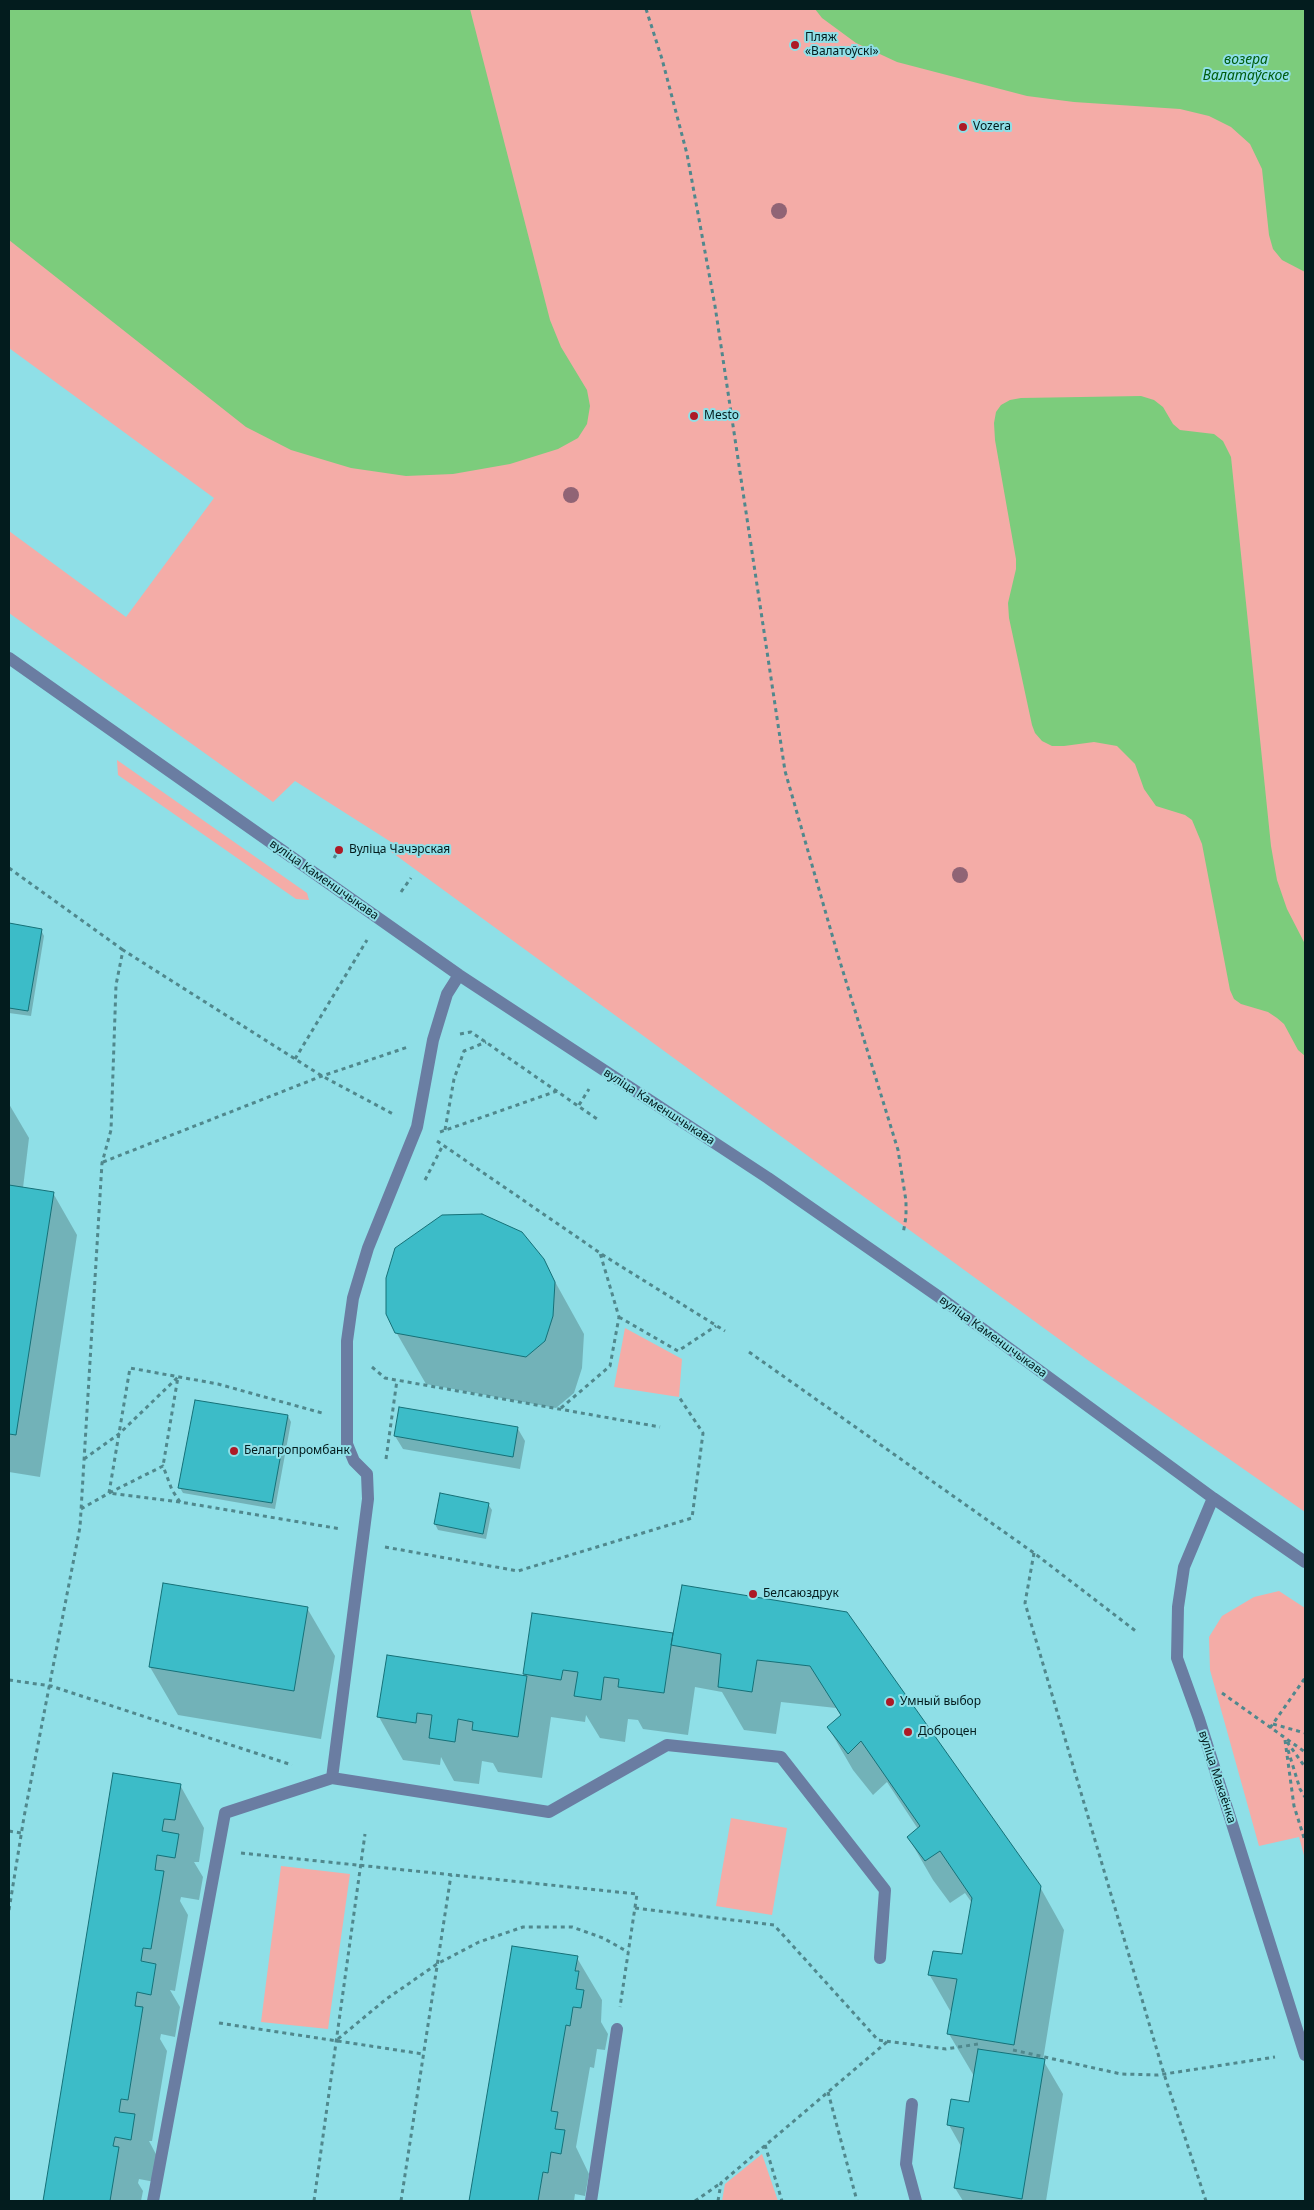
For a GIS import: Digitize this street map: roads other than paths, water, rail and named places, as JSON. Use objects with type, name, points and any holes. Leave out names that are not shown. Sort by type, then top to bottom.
[{"type":"street","name":"вуліца Каменшчыкава","points":[[9,658],[459,975],[784,1189],[942,1299],[1213,1498],[1305,1562]]},
{"type":"street","points":[[332,1778],[368,1499],[367,1474],[354,1461],[347,1444],[346,1384],[348,1332],[353,1298],[368,1248],[417,1127],[433,1040],[447,994],[459,975]]},
{"type":"street","name":"вуліца Макаёнка","points":[[1213,1498],[1184,1567],[1178,1606],[1177,1658],[1199,1719],[1305,2055]]},
{"type":"street","points":[[153,2201],[225,1813],[332,1778],[548,1812],[668,1745],[781,1756],[884,1890],[880,1958]]},
{"type":"street","points":[[591,2201],[617,2029]]},
{"type":"street","points":[[912,2104],[906,2164],[916,2201]]},
{"type":"water","points":[[9,9],[470,9],[550,320],[561,347],[587,390],[590,406],[587,424],[578,438],[558,449],[510,464],[453,474],[406,476],[351,468],[291,450],[246,427],[9,240]]},
{"type":"water","name":"возера Валатаўское","points":[[815,9],[1305,9],[1305,272],[1282,260],[1273,249],[1269,235],[1262,169],[1250,144],[1231,127],[1209,116],[1180,109],[1074,102],[1027,96],[897,62],[856,43],[822,18]]},
{"type":"water","points":[[1141,396],[1154,400],[1163,407],[1173,424],[1180,430],[1214,434],[1223,441],[1231,457],[1271,846],[1277,880],[1287,909],[1305,944],[1305,1056],[1298,1050],[1284,1024],[1277,1018],[1268,1012],[1241,1004],[1234,999],[1230,990],[1202,844],[1192,820],[1185,815],[1156,806],[1144,789],[1135,764],[1117,746],[1094,742],[1052,746],[1042,741],[1035,733],[1032,725],[1009,618],[1008,603],[1016,569],[1016,559],[995,440],[994,423],[996,412],[1001,405],[1010,400],[1021,398]]},
{"type":"place","name":"Пляж «Валатоўскі»","points":[[795,45]]},
{"type":"place","name":"Vozera","points":[[963,127]]},
{"type":"place","name":"Mesto","points":[[694,416]]},
{"type":"place","name":"Вуліца Чачэрская","points":[[339,850]]},
{"type":"place","name":"Белагропромбанк","points":[[234,1451]]},
{"type":"place","name":"Белсаюздрук","points":[[753,1594]]},
{"type":"place","name":"Умный выбор","points":[[890,1702]]},
{"type":"place","name":"Доброцен","points":[[908,1732]]}]
